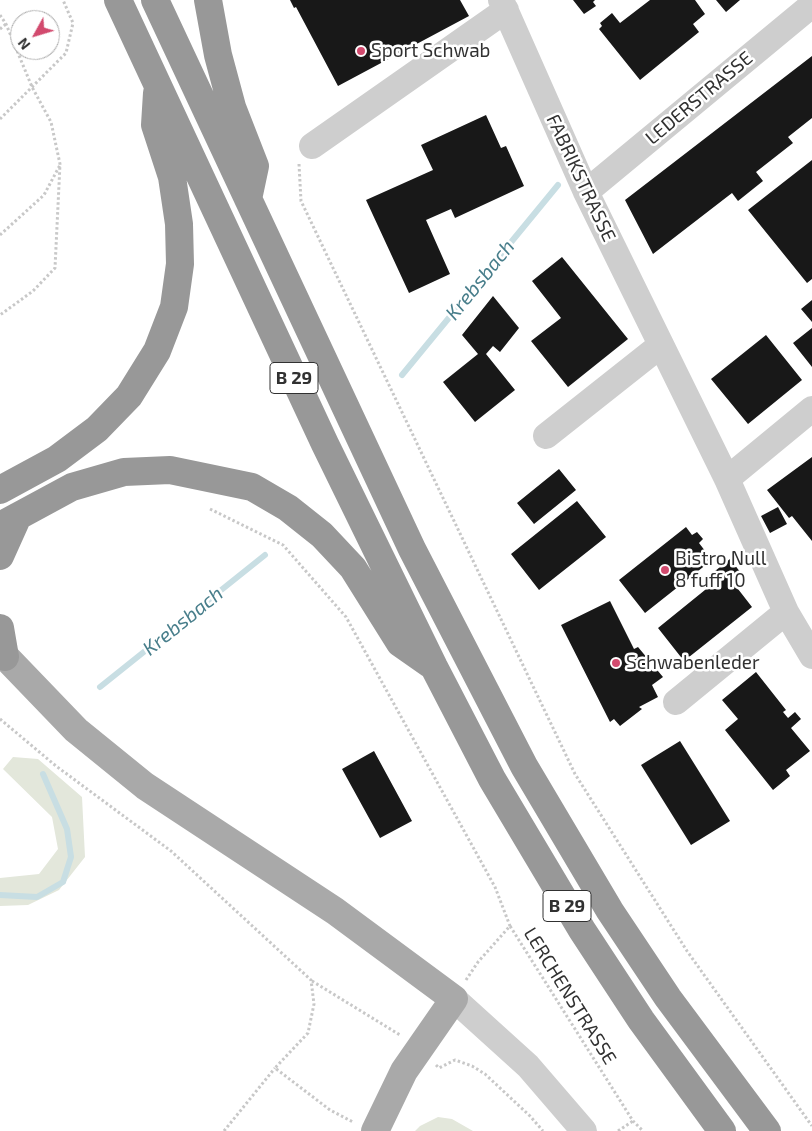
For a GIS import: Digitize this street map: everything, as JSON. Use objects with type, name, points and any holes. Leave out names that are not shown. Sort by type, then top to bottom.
[{"type":"highway","name":"B 29","points":[[118,0],[325,444],[434,667],[492,779],[582,930],[641,1020],[722,1131]]},
{"type":"highway","name":"B 29","points":[[155,0],[412,548],[524,766],[610,911],[668,998],[766,1131]]},
{"type":"highway","points":[[208,0],[218,55],[232,106],[255,166],[248,199]]},
{"type":"highway","points":[[0,490],[57,459],[97,429],[129,396],[157,351],[174,307],[180,264],[179,224],[172,177],[155,125],[158,87]]},
{"type":"highway","points":[[0,556],[9,521],[72,488],[124,472],[170,470],[252,487],[288,508],[322,535],[353,568],[400,643],[434,667]]},
{"type":"highway","points":[[0,628],[2,654]]},
{"type":"main road","points":[[2,654],[76,730],[145,786],[336,912],[454,999],[404,1071],[368,1129]]},
{"type":"street","name":"FABRIKSTRASSE","points":[[312,146],[503,5],[586,192],[727,480],[786,612],[812,656]]},
{"type":"street","name":"LEDERSTRASSE","points":[[586,192],[812,5]]},
{"type":"street","points":[[546,436],[661,345]]},
{"type":"street","points":[[727,480],[812,409]]},
{"type":"street","points":[[676,702],[786,612]]},
{"type":"street","points":[[454,999],[528,1066],[584,1131]]},
{"type":"path","points":[[0,119],[66,53],[73,23],[63,0]]},
{"type":"path","points":[[0,15],[6,24],[32,87],[51,122],[60,164],[55,268],[33,291],[0,314]]},
{"type":"path","points":[[0,28],[6,24]]},
{"type":"path","points":[[312,146],[298,165],[301,202],[575,774],[687,951],[812,1126]]},
{"type":"path","points":[[0,235],[44,195],[60,164]]},
{"type":"path","points":[[210,509],[283,545],[346,617],[495,887],[510,926]]},
{"type":"path","points":[[0,719],[56,766],[170,851],[311,980],[314,1004],[308,1033],[276,1068],[224,1131]]},
{"type":"path","name":"LERCHENSTRASSE","points":[[454,999],[478,962],[510,926],[633,1121],[643,1131]]},
{"type":"path","points":[[276,1068],[330,1110],[368,1129]]},
{"type":"path","points":[[619,1131],[633,1121]]},
{"type":"shaded area","points":[[13,757],[38,759],[82,797],[85,857],[59,890],[28,905],[0,906],[0,878],[39,874],[58,849],[52,817],[3,769]]},
{"type":"shaded area","points":[[438,1117],[452,1119],[473,1131],[415,1131],[420,1126]]},
{"type":"building","name":"Sport Schwab","points":[[290,0],[460,0],[469,16],[338,86],[296,7],[294,8]]},
{"type":"building","points":[[573,0],[595,0],[593,2],[596,6],[584,14]]},
{"type":"building","points":[[650,0],[695,0],[705,14],[693,24],[699,32],[640,80],[599,29],[602,26],[600,23],[612,13],[620,23]]},
{"type":"building","points":[[716,0],[740,0],[726,12]]},
{"type":"building","points":[[812,56],[812,118],[788,137],[793,143],[756,172],[763,181],[738,201],[732,193],[653,254],[625,200]]},
{"type":"building","points":[[486,115],[501,148],[506,146],[524,186],[455,218],[451,209],[426,220],[450,274],[409,293],[366,200],[433,170],[421,145]]},
{"type":"building","points":[[812,160],[812,279],[807,283],[748,210]]},
{"type":"building","points":[[562,257],[628,339],[568,387],[531,341],[561,318],[532,281]]},
{"type":"building","points":[[493,296],[519,328],[500,352],[493,346],[486,354],[515,390],[475,422],[443,382],[478,354],[462,335]]},
{"type":"building","points":[[812,300],[812,322],[801,309]]},
{"type":"building","points":[[812,328],[812,367],[793,343]]},
{"type":"building","points":[[766,335],[802,380],[748,424],[711,379]]},
{"type":"building","points":[[812,457],[812,541],[792,516],[789,518],[767,490]]},
{"type":"building","points":[[559,469],[576,490],[534,524],[517,503]]},
{"type":"building","points":[[577,501],[606,537],[539,590],[511,554]]},
{"type":"building","points":[[778,507],[787,524],[770,533],[761,516]]},
{"type":"building","name":"Bistro Null 8 fuff 10","points":[[686,527],[692,535],[697,532],[703,539],[699,543],[712,560],[645,613],[619,580]]},
{"type":"building","points":[[730,559],[741,573],[731,580],[752,607],[684,661],[658,628],[721,577],[715,571]]},
{"type":"building","name":"Schwabenleder","points":[[610,601],[634,649],[638,647],[663,677],[652,685],[658,697],[639,707],[642,709],[620,726],[614,719],[610,722],[561,625]]},
{"type":"building","points":[[756,672],[786,710],[783,712],[788,718],[795,712],[801,719],[791,728],[810,751],[786,770],[790,776],[773,790],[725,730],[738,719],[722,700]]},
{"type":"building","points":[[680,741],[730,821],[691,845],[641,765]]},
{"type":"building","points":[[374,751],[412,821],[380,838],[342,769]]},
{"type":"waterway","name":"Krebsbach","points":[[402,375],[558,185]]},
{"type":"waterway","name":"Krebsbach","points":[[100,687],[265,555]]},
{"type":"waterway","name":"Krebsbach","points":[[0,895],[37,897],[63,882],[71,857],[67,829],[43,774]]},
{"type":"place","name":"Sport Schwab","points":[[361,51]]},
{"type":"place","name":"Bistro Null 8 fuff 10","points":[[665,570]]},
{"type":"place","name":"Schwabenleder","points":[[616,663]]}]
